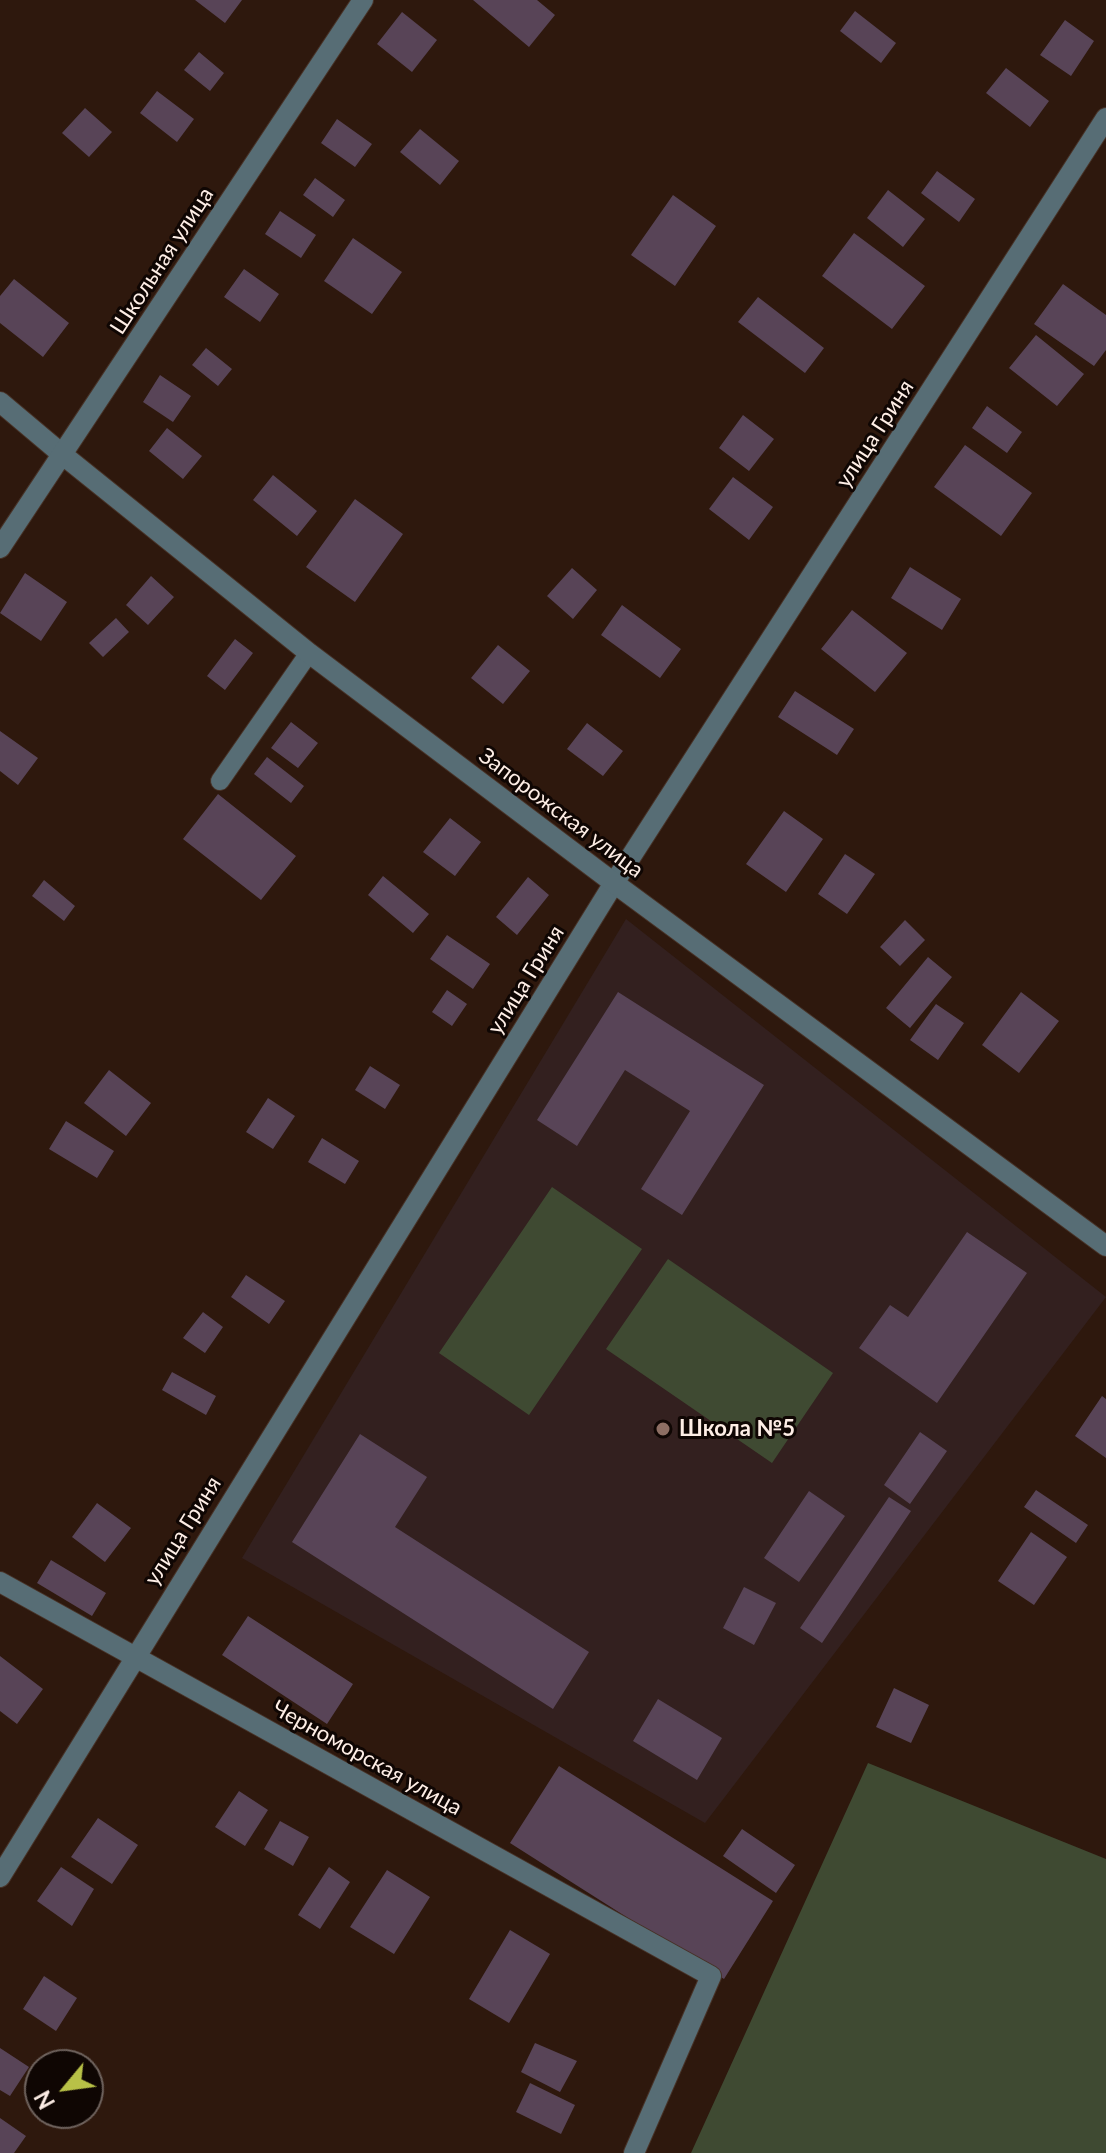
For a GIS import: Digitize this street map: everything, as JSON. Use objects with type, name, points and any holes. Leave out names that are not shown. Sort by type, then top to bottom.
[{"type":"street","name":"Школьная улица","points":[[0,548],[363,0]]},
{"type":"street","name":"улица Гриня","points":[[0,1877],[614,883],[1106,118]]},
{"type":"street","name":"Запорожская улица","points":[[0,402],[309,653],[614,883],[1106,1246]]},
{"type":"street","name":"Черноморская улица","points":[[0,1582],[711,1976],[634,2153]]},
{"type":"lane","points":[[220,781],[309,653]]},
{"type":"shaded area","name":"Школа №5","points":[[626,919],[1106,1297],[705,1823],[242,1558]]},
{"type":"green space","points":[[552,1187],[642,1249],[529,1415],[439,1353]]},
{"type":"green space","points":[[668,1259],[833,1373],[772,1463],[606,1349]]},
{"type":"green space","points":[[868,1763],[1106,1859],[1106,2153],[691,2153]]},
{"type":"building","points":[[195,0],[242,0],[225,23]]},
{"type":"building","points":[[473,0],[537,0],[555,15],[529,47]]},
{"type":"building","points":[[855,11],[896,43],[881,63],[840,31]]},
{"type":"building","points":[[402,12],[437,40],[412,72],[377,44]]},
{"type":"building","points":[[1065,20],[1094,41],[1071,76],[1040,55]]},
{"type":"building","points":[[199,52],[224,73],[210,91],[184,70]]},
{"type":"building","points":[[1006,68],[1049,101],[1030,127],[986,93]]},
{"type":"building","points":[[157,91],[194,119],[177,142],[140,113]]},
{"type":"building","points":[[85,108],[112,132],[89,157],[62,133]]},
{"type":"building","points":[[337,119],[372,144],[355,167],[321,143]]},
{"type":"building","points":[[420,129],[459,161],[440,185],[400,152]]},
{"type":"building","points":[[937,171],[975,199],[959,222],[921,193]]},
{"type":"building","points":[[315,178],[345,200],[333,217],[303,195]]},
{"type":"building","points":[[888,190],[925,219],[903,247],[867,218]]},
{"type":"building","points":[[673,195],[716,226],[675,286],[631,255]]},
{"type":"building","points":[[280,211],[316,235],[301,258],[265,234]]},
{"type":"building","points":[[854,233],[925,286],[892,329],[822,276]]},
{"type":"building","points":[[353,238],[402,272],[372,314],[324,281]]},
{"type":"building","points":[[244,269],[279,294],[260,322],[224,297]]},
{"type":"building","points":[[14,279],[69,323],[43,357],[0,323],[0,296]]},
{"type":"building","points":[[1063,284],[1106,315],[1106,350],[1094,366],[1034,324]]},
{"type":"building","points":[[758,297],[824,348],[805,373],[738,322]]},
{"type":"building","points":[[1036,335],[1084,374],[1057,406],[1009,368]]},
{"type":"building","points":[[206,348],[232,369],[218,386],[192,365]]},
{"type":"building","points":[[160,375],[191,396],[173,422],[143,402]]},
{"type":"building","points":[[987,406],[1022,432],[1007,453],[972,428]]},
{"type":"building","points":[[743,415],[774,439],[749,471],[719,448]]},
{"type":"building","points":[[167,428],[202,456],[183,479],[149,451]]},
{"type":"building","points":[[965,445],[1032,493],[1001,536],[934,487]]},
{"type":"building","points":[[273,475],[317,511],[297,536],[253,500]]},
{"type":"building","points":[[733,477],[773,507],[749,540],[709,509]]},
{"type":"building","points":[[355,499],[403,534],[355,602],[306,567]]},
{"type":"building","points":[[910,567],[961,599],[942,630],[891,598]]},
{"type":"building","points":[[572,568],[597,590],[573,619],[547,596]]},
{"type":"building","points":[[25,573],[67,602],[41,641],[0,613]]},
{"type":"building","points":[[151,576],[174,597],[148,625],[126,605]]},
{"type":"building","points":[[622,605],[681,649],[660,678],[601,635]]},
{"type":"building","points":[[852,610],[907,653],[875,692],[821,649]]},
{"type":"building","points":[[116,618],[129,632],[103,657],[89,643]]},
{"type":"building","points":[[235,639],[253,653],[225,690],[207,676]]},
{"type":"building","points":[[498,645],[530,671],[503,704],[471,678]]},
{"type":"building","points":[[795,691],[854,729],[837,755],[778,717]]},
{"type":"building","points":[[291,722],[318,743],[298,768],[271,748]]},
{"type":"building","points":[[587,723],[623,751],[603,776],[567,749]]},
{"type":"building","points":[[0,731],[38,758],[18,785],[0,771]]},
{"type":"building","points":[[267,757],[304,786],[291,803],[254,774]]},
{"type":"building","points":[[218,794],[296,856],[261,900],[183,839]]},
{"type":"building","points":[[784,811],[823,839],[786,892],[746,864]]},
{"type":"building","points":[[450,818],[481,842],[455,876],[423,852]]},
{"type":"building","points":[[845,854],[875,874],[847,914],[818,894]]},
{"type":"building","points":[[383,876],[429,914],[413,933],[368,895]]},
{"type":"building","points":[[528,877],[549,895],[517,935],[496,917]]},
{"type":"building","points":[[44,880],[75,906],[64,921],[32,896]]},
{"type":"building","points":[[905,920],[925,940],[900,966],[880,947]]},
{"type":"building","points":[[447,935],[490,964],[473,989],[430,959]]},
{"type":"building","points":[[928,957],[952,977],[910,1028],[886,1008]]},
{"type":"building","points":[[447,990],[467,1004],[452,1026],[432,1012]]},
{"type":"building","points":[[618,992],[764,1085],[682,1215],[641,1189],[690,1111],[625,1070],[577,1146],[537,1120]]},
{"type":"building","points":[[1021,992],[1059,1021],[1019,1073],[982,1045]]},
{"type":"building","points":[[936,1004],[964,1023],[938,1060],[910,1040]]},
{"type":"building","points":[[370,1066],[400,1085],[385,1109],[355,1090]]},
{"type":"building","points":[[109,1070],[151,1103],[126,1136],[84,1103]]},
{"type":"building","points":[[268,1098],[295,1116],[273,1149],[246,1132]]},
{"type":"building","points":[[66,1121],[114,1151],[97,1178],[49,1149]]},
{"type":"building","points":[[322,1138],[359,1161],[345,1184],[308,1162]]},
{"type":"building","points":[[967,1232],[1027,1273],[937,1403],[859,1348],[890,1305],[908,1317]]},
{"type":"building","points":[[246,1275],[285,1301],[269,1324],[231,1297]]},
{"type":"building","points":[[203,1312],[223,1327],[205,1353],[183,1338]]},
{"type":"building","points":[[172,1372],[216,1396],[206,1415],[162,1390]]},
{"type":"building","points":[[1102,1396],[1106,1399],[1106,1458],[1075,1436]]},
{"type":"building","points":[[920,1432],[947,1451],[910,1504],[884,1485]]},
{"type":"building","points":[[360,1434],[427,1477],[395,1527],[589,1652],[553,1709],[292,1542]]},
{"type":"building","points":[[1036,1490],[1088,1525],[1076,1543],[1024,1507]]},
{"type":"building","points":[[809,1491],[845,1516],[799,1582],[764,1558]]},
{"type":"building","points":[[889,1497],[911,1511],[822,1643],[800,1628]]},
{"type":"building","points":[[97,1503],[131,1528],[105,1562],[72,1537]]},
{"type":"building","points":[[1031,1532],[1067,1557],[1034,1605],[998,1581]]},
{"type":"building","points":[[51,1560],[106,1593],[92,1616],[37,1583]]},
{"type":"building","points":[[744,1587],[776,1603],[754,1645],[723,1628]]},
{"type":"building","points":[[248,1616],[353,1684],[327,1724],[222,1655]]},
{"type":"building","points":[[0,1656],[43,1689],[17,1724],[0,1711]]},
{"type":"building","points":[[894,1688],[929,1705],[911,1743],[876,1727]]},
{"type":"building","points":[[658,1699],[722,1738],[697,1780],[633,1741]]},
{"type":"building","points":[[559,1766],[773,1901],[724,1979],[510,1843]]},
{"type":"building","points":[[239,1791],[268,1810],[245,1846],[215,1827]]},
{"type":"building","points":[[98,1818],[138,1845],[112,1884],[71,1857]]},
{"type":"building","points":[[280,1821],[309,1837],[293,1866],[264,1849]]},
{"type":"building","points":[[742,1829],[795,1865],[776,1893],[723,1856]]},
{"type":"building","points":[[61,1867],[94,1889],[72,1926],[37,1901]]},
{"type":"building","points":[[329,1867],[350,1882],[320,1929],[298,1915]]},
{"type":"building","points":[[387,1870],[430,1897],[394,1954],[350,1927]]},
{"type":"building","points":[[510,1930],[550,1954],[509,2023],[469,1999]]},
{"type":"building","points":[[44,1976],[77,1998],[56,2031],[23,2009]]},
{"type":"building","points":[[535,2043],[577,2061],[560,2092],[521,2072]]},
{"type":"building","points":[[0,2048],[24,2064],[24,2075],[10,2096],[0,2090]]},
{"type":"building","points":[[530,2083],[575,2105],[561,2134],[516,2112]]},
{"type":"building","points":[[0,2118],[26,2136],[14,2153],[0,2153]]},
{"type":"place","name":"Школа №5","points":[[663,1429]]}]
